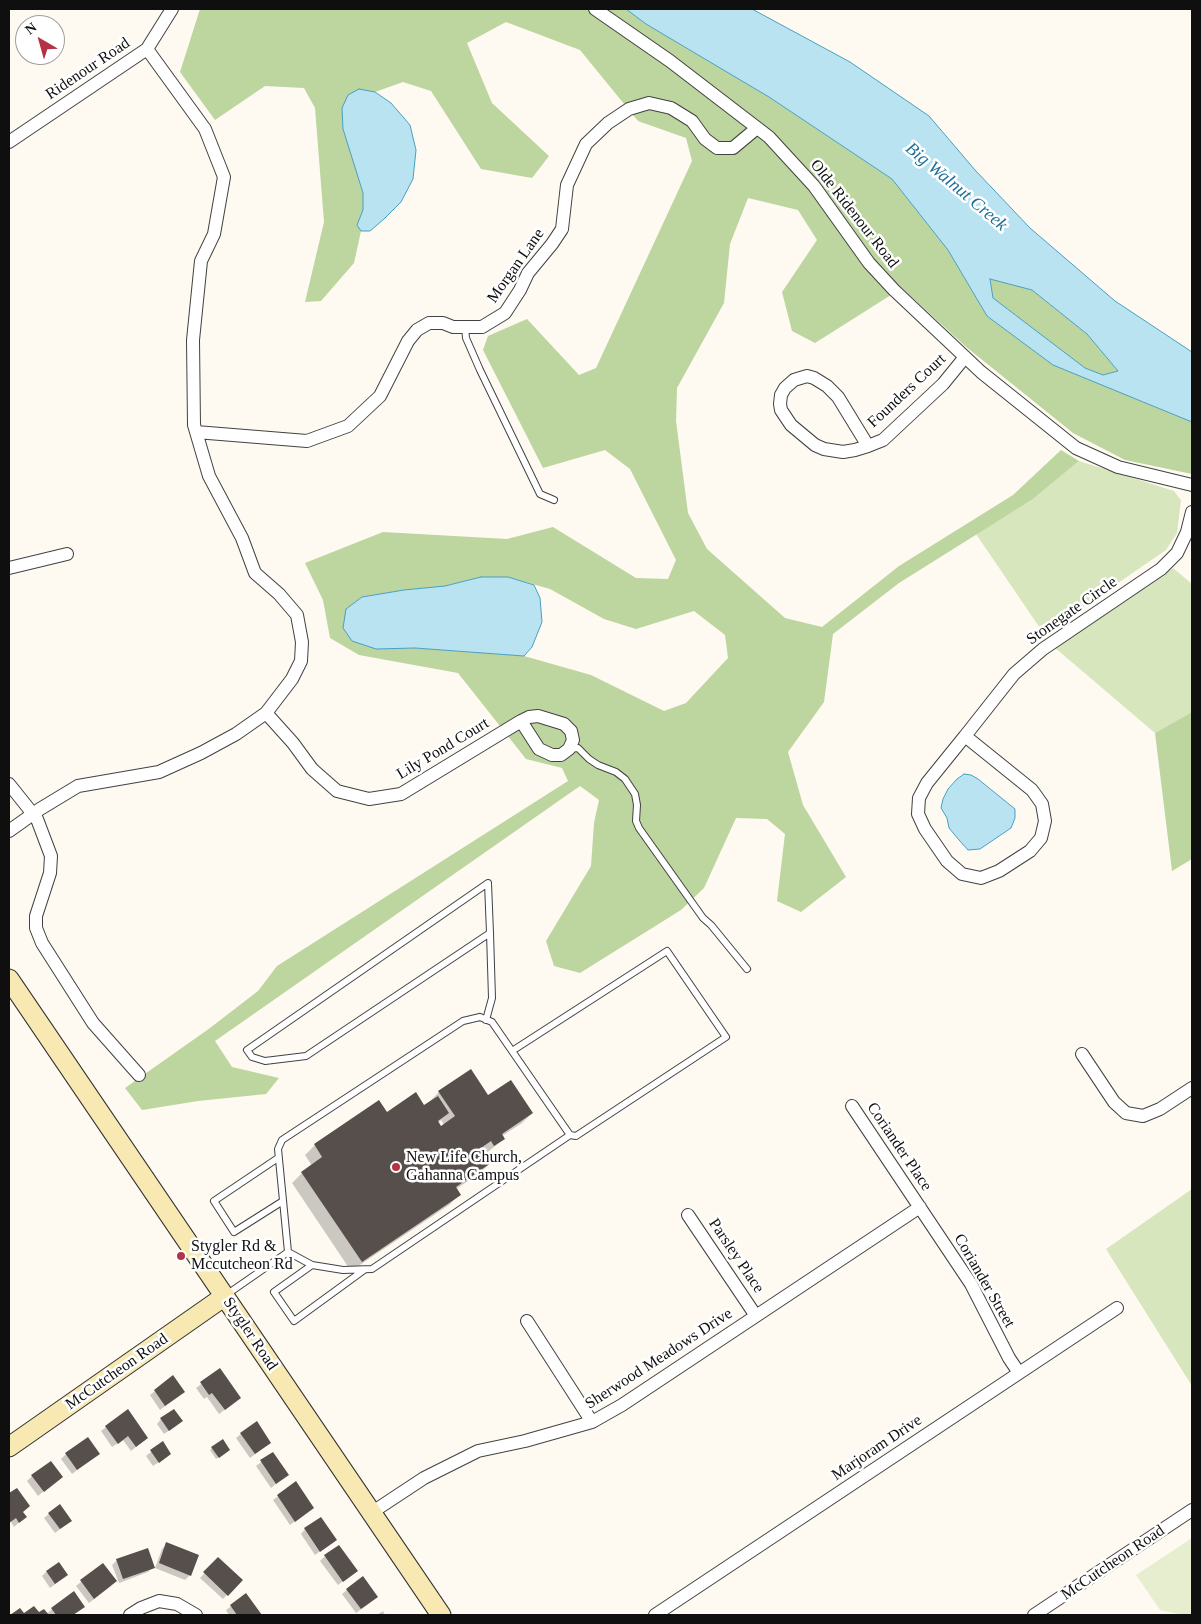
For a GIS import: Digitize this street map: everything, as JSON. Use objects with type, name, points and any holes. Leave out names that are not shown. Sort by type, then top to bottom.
[{"type":"main road","name":"Stygler Road","points":[[9,979],[441,1615]]},
{"type":"main road","name":"McCutcheon Road","points":[[9,1448],[225,1296]]},
{"type":"street","name":"Ridenour Road","points":[[9,142],[147,49],[172,9]]},
{"type":"street","name":"Olde Ridenour Road","points":[[595,9],[670,61],[769,137],[814,186],[869,263],[894,290],[965,357],[1076,448],[1118,467],[1192,485]]},
{"type":"street","points":[[9,831],[78,786],[159,772],[201,753],[236,734],[266,713],[292,679],[300,661],[302,642],[297,615],[280,594],[255,573],[242,538],[210,476],[194,425],[193,340],[201,261],[214,234],[224,178],[205,128],[147,49]]},
{"type":"street","name":"Morgan Lane","points":[[196,432],[307,441],[348,426],[380,396],[408,341],[417,330],[429,323],[443,323],[453,327],[482,327],[505,313],[520,290],[528,273],[552,244],[562,228],[567,185],[586,144],[629,108],[649,103],[671,108],[692,121],[705,139],[717,148],[733,148],[757,128]]},
{"type":"street","name":"Founders Court","points":[[868,446],[838,397],[827,386],[807,376],[794,380],[785,388],[780,404],[781,410],[791,425],[806,439],[824,449],[843,452],[868,446],[883,440],[943,384],[965,357]]},
{"type":"street","name":"Stonegate Circle","points":[[965,736],[1032,790],[1042,804],[1046,822],[1041,838],[1030,852],[999,872],[981,878],[962,874],[947,861],[925,828],[918,814],[919,798],[927,783],[1014,674],[1042,649],[1161,569],[1177,553],[1187,532],[1192,512]]},
{"type":"street","points":[[9,568],[67,554]]},
{"type":"street","name":"Lily Pond Court","points":[[266,713],[293,743],[312,770],[337,791],[369,799],[401,794],[529,717],[538,716],[564,724],[571,731],[573,740],[569,749]]},
{"type":"street","points":[[521,721],[539,749],[552,755],[561,754],[569,749]]},
{"type":"street","points":[[9,784],[36,819],[51,856],[50,873],[36,916],[36,928],[42,943],[93,1023],[139,1075]]},
{"type":"street","points":[[1082,1054],[1114,1102],[1126,1113],[1143,1116],[1160,1109],[1192,1088]]},
{"type":"street","name":"Coriander Place","points":[[852,1106],[920,1207]]},
{"type":"street","name":"Sherwood Meadows Drive","points":[[371,1513],[424,1478],[478,1451],[525,1441],[592,1422],[622,1405],[920,1207]]},
{"type":"street","name":"Coriander Street","points":[[920,1207],[971,1284],[1009,1358],[1019,1373]]},
{"type":"street","name":"Parsley Place","points":[[688,1215],[756,1316]]},
{"type":"street","name":"Marjoram Drive","points":[[655,1615],[1117,1308]]},
{"type":"street","points":[[527,1321],[592,1422]]},
{"type":"street","name":"McCutcheon Road","points":[[1034,1615],[1192,1510]]},
{"type":"street","points":[[130,1615],[141,1608],[159,1601],[177,1604],[196,1615]]},
{"type":"lane","points":[[465,327],[466,338],[480,370],[540,494],[554,500]]},
{"type":"lane","points":[[569,749],[578,748],[598,765],[616,772],[625,779],[635,794],[637,805],[636,821],[639,828],[703,918],[747,969]]},
{"type":"lane","points":[[486,1020],[492,998],[490,933],[488,883],[247,1050],[252,1057],[265,1061],[306,1056],[490,933]]},
{"type":"lane","points":[[288,1252],[312,1265],[343,1270],[372,1269],[570,1135],[576,1136],[726,1037],[667,951],[512,1051]]},
{"type":"lane","points":[[288,1252],[278,1158],[278,1149],[282,1140],[463,1021],[480,1017],[492,1022],[570,1135]]},
{"type":"lane","points":[[278,1158],[214,1201],[234,1232],[283,1201]]},
{"type":"lane","points":[[225,1296],[288,1252]]},
{"type":"lane","points":[[312,1265],[274,1292],[294,1321],[364,1270]]},
{"type":"green space","points":[[200,9],[626,9],[646,24],[769,97],[892,179],[948,250],[987,316],[1053,365],[1192,422],[1192,474],[1125,460],[1073,433],[965,346],[902,288],[815,343],[792,331],[782,292],[817,240],[798,210],[748,198],[730,244],[724,303],[677,388],[676,421],[688,513],[707,549],[785,618],[822,627],[899,566],[1013,495],[1061,450],[1079,461],[1033,499],[899,583],[833,634],[824,702],[788,752],[803,805],[846,877],[801,912],[777,901],[785,834],[767,819],[736,818],[704,888],[681,910],[580,973],[554,966],[546,941],[591,866],[594,823],[599,800],[580,786],[215,1041],[232,1067],[279,1078],[266,1094],[198,1101],[142,1110],[125,1088],[210,1028],[258,991],[277,966],[568,781],[562,768],[526,759],[458,673],[359,655],[330,638],[323,600],[305,563],[383,532],[507,539],[553,527],[636,578],[668,579],[676,560],[630,469],[605,450],[543,468],[483,350],[488,336],[527,319],[579,375],[596,368],[692,161],[686,138],[638,121],[580,50],[506,22],[467,43],[492,103],[549,156],[532,178],[481,169],[431,91],[403,82],[375,92],[359,89],[343,129],[363,193],[363,210],[357,225],[361,231],[354,263],[321,301],[305,302],[324,222],[315,108],[304,88],[265,86],[215,120],[180,72]],"holes":[[[481,577],[508,577],[550,589],[604,619],[636,629],[694,611],[725,635],[728,658],[686,703],[664,711],[591,675],[524,656],[415,648],[376,649],[346,609],[362,597],[445,586]]]},
{"type":"green space","points":[[990,278],[1032,290],[1087,334],[1118,371],[1103,375],[1085,368],[993,298]]},
{"type":"green space","points":[[1079,461],[1174,491],[1181,500],[1177,533],[1166,550],[1044,634],[976,534],[1033,499]]},
{"type":"green space","points":[[1173,568],[1192,584],[1192,712],[1155,733],[1054,647]]},
{"type":"green space","points":[[1192,712],[1192,859],[1172,871],[1155,733]]},
{"type":"green space","points":[[1192,1189],[1192,1386],[1106,1249]]},
{"type":"green space","points":[[1192,1538],[1192,1615],[1160,1610],[1136,1575]]},
{"type":"water","name":"Big Walnut Creek","points":[[626,9],[752,9],[850,62],[929,116],[975,170],[1030,228],[1115,301],[1192,352],[1192,422],[1053,365],[987,316],[948,250],[892,179],[769,97],[646,24]],"holes":[[[990,279],[1032,290],[1087,334],[1118,371],[1103,375],[1085,368],[993,298]]]},
{"type":"water","points":[[359,89],[375,92],[391,103],[410,125],[416,150],[413,179],[401,202],[370,231],[361,231],[357,225],[363,210],[363,193],[343,129],[342,108],[348,95]]},
{"type":"water","points":[[481,577],[508,577],[534,585],[540,598],[542,622],[532,647],[524,656],[415,648],[376,649],[352,641],[343,628],[346,609],[362,597],[445,586]]},
{"type":"water","points":[[964,774],[978,779],[1015,809],[1015,818],[1011,828],[980,849],[968,850],[949,828],[947,818],[941,808],[948,789]]},
{"type":"building","name":"New Life Church, Gahanna Campus","points":[[471,1069],[488,1095],[511,1080],[533,1113],[502,1134],[505,1139],[494,1146],[491,1141],[481,1148],[491,1163],[456,1187],[461,1195],[362,1262],[301,1172],[322,1157],[314,1144],[379,1100],[387,1112],[416,1092],[424,1105],[438,1096],[449,1113],[438,1121],[441,1126],[455,1116],[438,1091]]},
{"type":"building","points":[[220,1368],[241,1398],[225,1410],[212,1393],[209,1395],[200,1382]]},
{"type":"building","points":[[173,1375],[185,1392],[165,1406],[154,1390]]},
{"type":"building","points":[[128,1409],[148,1438],[136,1447],[128,1436],[118,1444],[105,1426]]},
{"type":"building","points":[[174,1409],[183,1421],[169,1431],[160,1418]]},
{"type":"building","points":[[257,1421],[271,1443],[255,1454],[240,1433]]},
{"type":"building","points":[[88,1437],[100,1454],[77,1470],[65,1453]]},
{"type":"building","points":[[223,1439],[230,1450],[219,1458],[211,1447]]},
{"type":"building","points":[[163,1441],[171,1454],[159,1463],[150,1450]]},
{"type":"building","points":[[273,1452],[289,1475],[276,1484],[260,1460]]},
{"type":"building","points":[[51,1461],[63,1477],[44,1492],[31,1475]]},
{"type":"building","points":[[296,1481],[314,1508],[295,1522],[277,1495]]},
{"type":"building","points":[[17,1488],[30,1506],[23,1512],[27,1517],[19,1523],[16,1518],[9,1523],[9,1493]]},
{"type":"building","points":[[60,1504],[72,1521],[60,1529],[48,1513]]},
{"type":"building","points":[[321,1517],[337,1540],[320,1552],[304,1528]]},
{"type":"building","points":[[166,1542],[199,1555],[191,1576],[159,1563]]},
{"type":"building","points":[[339,1545],[358,1571],[343,1582],[324,1555]]},
{"type":"building","points":[[148,1548],[155,1568],[123,1579],[116,1559]]},
{"type":"building","points":[[218,1557],[243,1580],[228,1596],[203,1572]]},
{"type":"building","points":[[59,1562],[68,1575],[55,1584],[46,1571]]},
{"type":"building","points":[[103,1563],[117,1581],[94,1599],[80,1580]]},
{"type":"building","points":[[363,1576],[378,1597],[361,1609],[346,1589]]},
{"type":"building","points":[[74,1591],[85,1607],[73,1615],[56,1615],[51,1608]]},
{"type":"building","points":[[246,1593],[262,1615],[237,1615],[230,1605]]},
{"type":"building","points":[[34,1606],[39,1612],[44,1609],[49,1615],[10,1615],[20,1608],[24,1613]]},
{"type":"place","name":"New Life Church, Gahanna Campus","points":[[396,1167]]},
{"type":"place","name":"Stygler Rd & Mccutcheon Rd","points":[[181,1256]]}]
